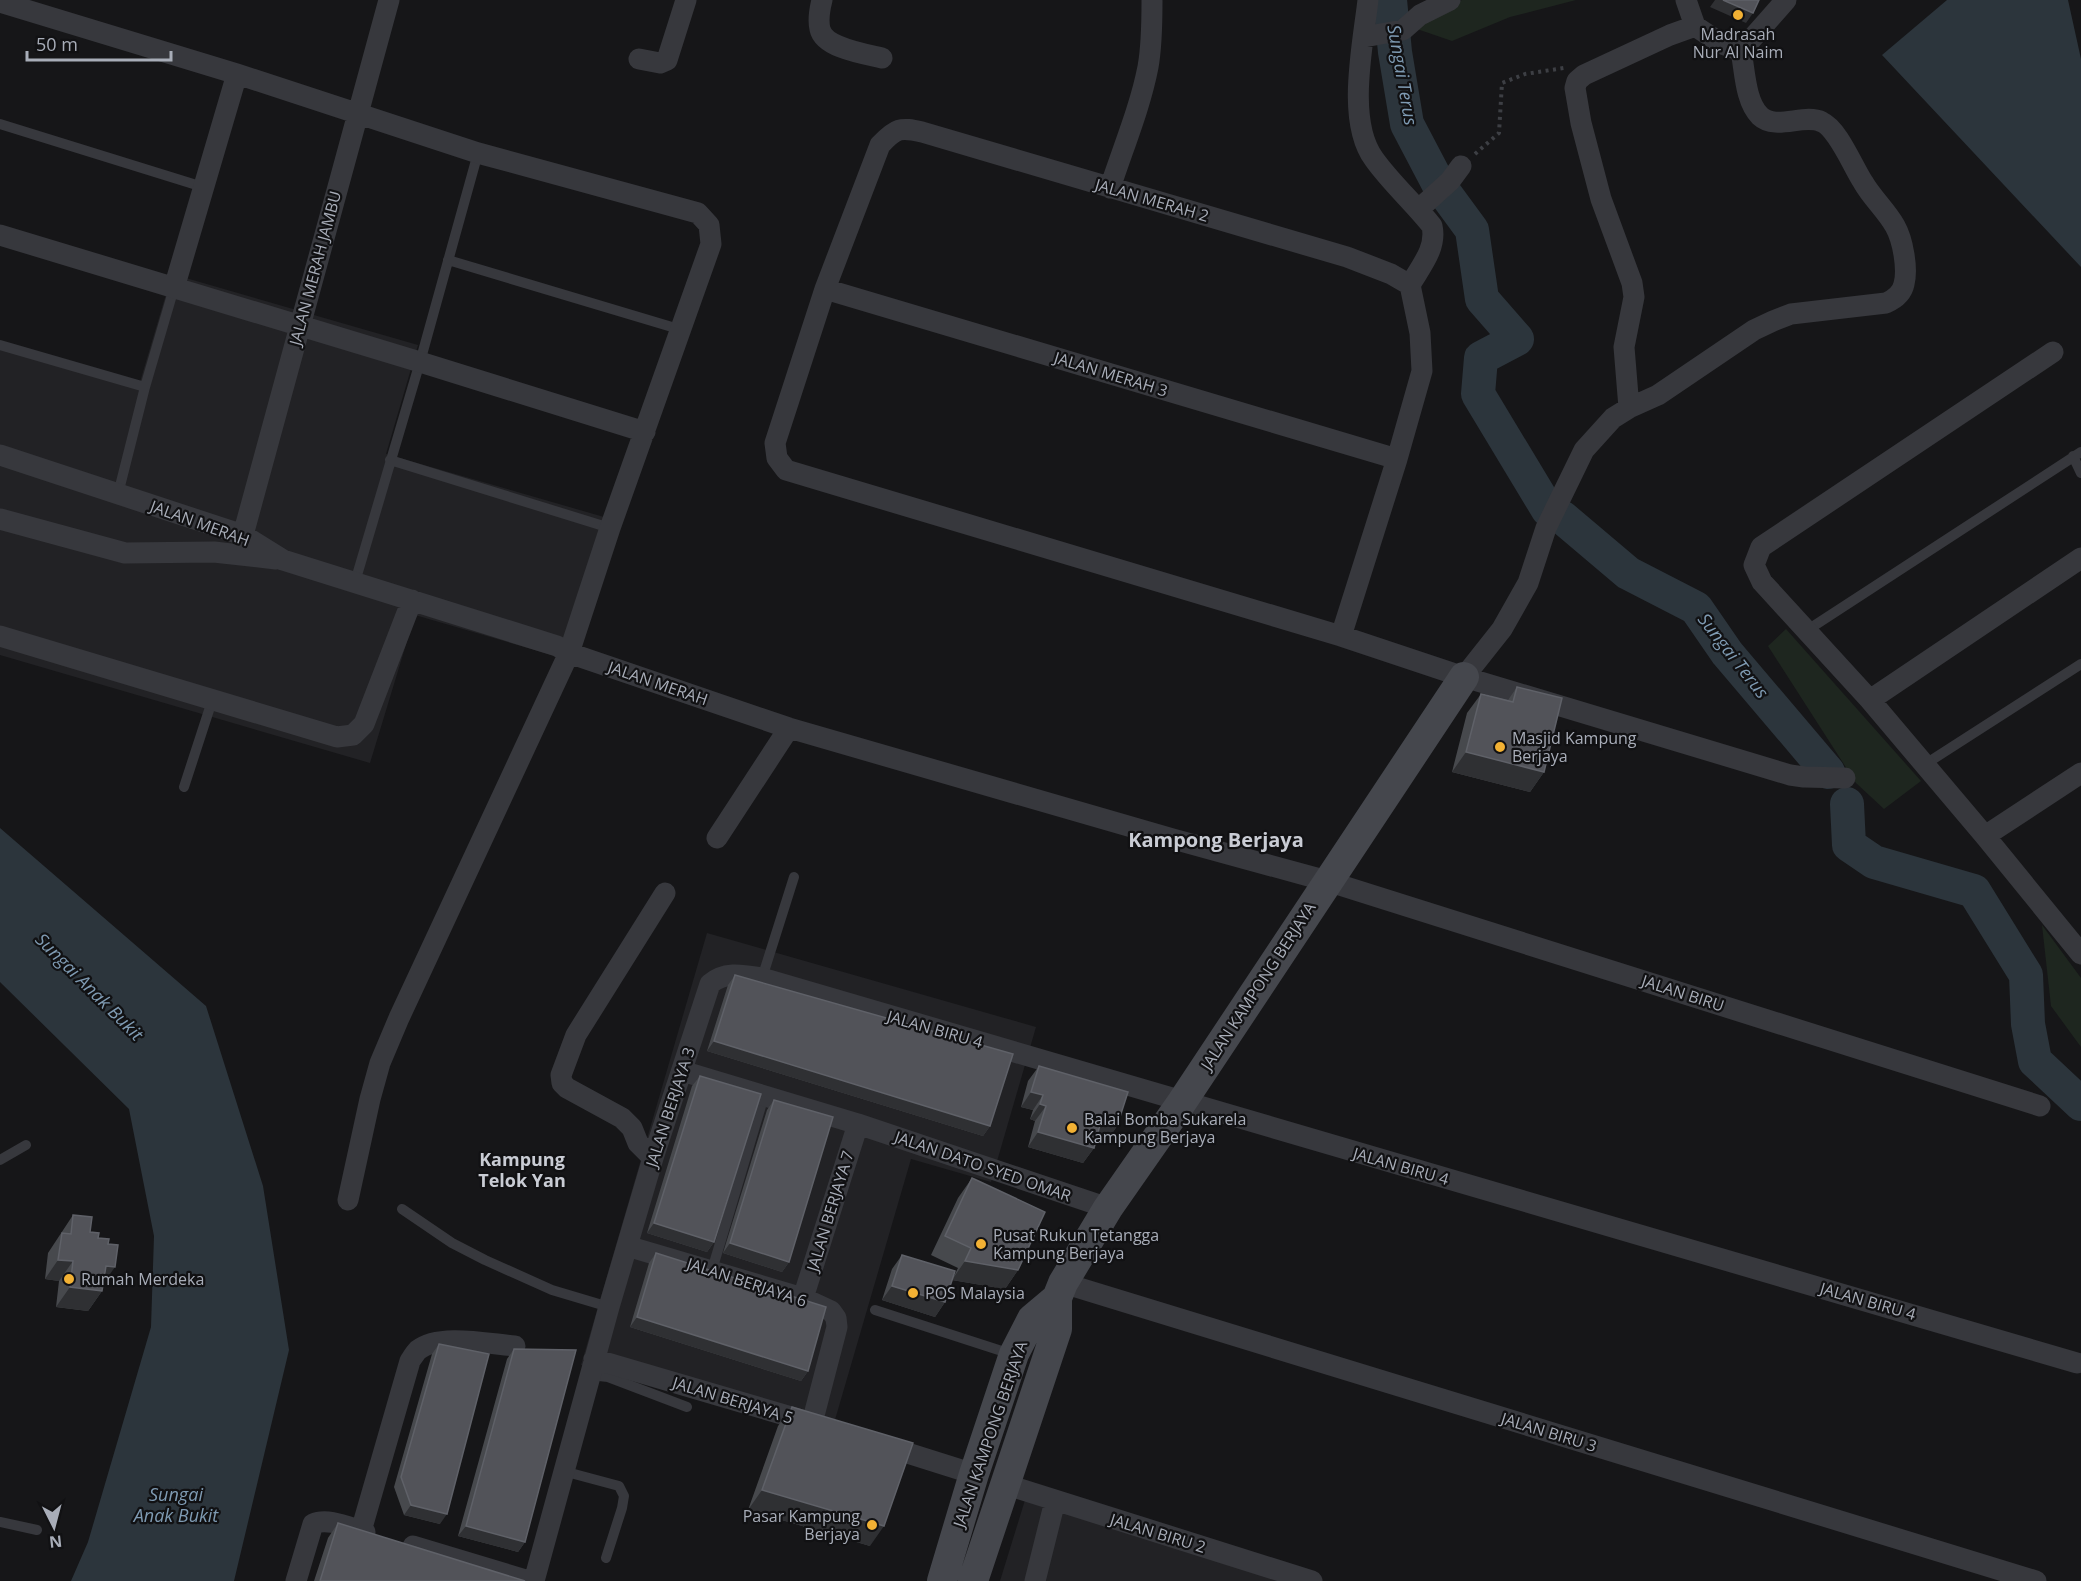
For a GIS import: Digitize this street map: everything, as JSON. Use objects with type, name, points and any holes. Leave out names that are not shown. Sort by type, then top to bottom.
[{"type":"street","name":"JALAN MERAH JAMBU","points":[[243,536],[389,0]]},
{"type":"street","points":[[639,59],[660,63],[667,60],[686,0]]},
{"type":"street","points":[[1368,0],[1370,36],[1358,100],[1364,140],[1373,159],[1424,204],[1435,237],[1432,248],[1410,285],[1420,333],[1422,371],[1397,459],[1341,636],[1464,677],[1790,775],[1845,778]]},
{"type":"street","points":[[1370,36],[1403,30],[1420,15],[1450,0]]},
{"type":"street","points":[[1686,0],[1695,26],[1722,44],[1741,51]]},
{"type":"street","points":[[1741,51],[1786,0]]},
{"type":"street","points":[[818,1],[820,29],[825,39],[834,45],[882,58]]},
{"type":"street","points":[[1110,188],[1148,66],[1152,39],[1152,1]]},
{"type":"street","points":[[0,2],[237,74],[478,153],[698,213],[709,225],[711,244],[610,528],[569,653],[399,1018],[380,1064],[348,1200]]},
{"type":"street","points":[[1629,408],[1624,347],[1634,297],[1632,283],[1601,199],[1581,123],[1575,88],[1577,81],[1584,75],[1670,34],[1695,26]]},
{"type":"street","points":[[1464,677],[1502,629],[1528,583],[1546,528],[1584,450],[1604,426],[1620,412],[1658,395],[1754,330],[1773,321],[1791,314],[1886,303],[1894,300],[1904,286],[1905,274],[1897,229],[1864,185],[1832,131],[1824,122],[1814,119],[1773,121],[1764,119],[1757,113],[1750,96],[1741,51]]},
{"type":"street","points":[[174,288],[237,74]]},
{"type":"street","name":"JALAN MERAH 2","points":[[1341,636],[786,470],[777,458],[775,443],[825,289],[880,145],[891,133],[904,128],[1347,257],[1391,274],[1410,285]]},
{"type":"street","points":[[1424,204],[1456,174]]},
{"type":"street","points":[[0,235],[645,432]]},
{"type":"street","name":"JALAN MERAH 3","points":[[825,289],[1397,459]]},
{"type":"street","points":[[2054,352],[1761,547],[1754,565],[1762,582],[1870,700],[2081,954]]},
{"type":"street","name":"JALAN MERAH","points":[[0,455],[243,536],[283,560],[557,646],[569,653],[789,728],[1327,881]]},
{"type":"street","points":[[0,519],[124,553],[214,552],[283,560]]},
{"type":"street","points":[[1870,700],[2081,558]]},
{"type":"street","points":[[0,636],[336,737],[353,735],[364,724],[412,600]]},
{"type":"street","name":"JALAN KAMPONG BERJAYA","points":[[942,1581],[974,1474],[1014,1354],[1032,1319],[1060,1290],[1108,1208],[1182,1102],[1464,677]]},
{"type":"street","points":[[717,838],[789,728]]},
{"type":"street","points":[[1985,836],[2081,773]]},
{"type":"street","name":"JALAN BIRU","points":[[1327,881],[2040,1106]]},
{"type":"street","points":[[654,1158],[638,1143],[632,1128],[622,1118],[567,1088],[562,1083],[561,1075],[576,1035],[665,893]]},
{"type":"street","name":"JALAN BIRU 4","points":[[724,976],[744,975],[762,978],[2077,1363]]},
{"type":"street","name":"JALAN BERJAYA 3","points":[[534,1581],[609,1307],[654,1158],[710,984],[724,976]]},
{"type":"street","name":"JALAN DATO SYED OMAR","points":[[682,1071],[858,1124],[1108,1208]]},
{"type":"street","name":"JALAN BERJAYA 7","points":[[803,1298],[858,1124]]},
{"type":"street","name":"JALAN BERJAYA 6","points":[[627,1246],[803,1298],[831,1311],[837,1318],[837,1327],[812,1423]]},
{"type":"street","name":"JALAN KAMPONG BERJAYA","points":[[973,1581],[1057,1329],[1060,1290]]},
{"type":"street","name":"JALAN BIRU 3","points":[[1060,1290],[2036,1581]]},
{"type":"street","points":[[361,1531],[410,1361],[418,1350],[431,1344],[448,1341],[515,1346]]},
{"type":"street","name":"JALAN BERJAYA 5","points":[[592,1367],[833,1430]]},
{"type":"street","points":[[866,1440],[1004,1484]]},
{"type":"street","name":"JALAN BIRU 2","points":[[1004,1484],[1312,1581]]},
{"type":"street","points":[[1035,1581],[1055,1501]]},
{"type":"street","points":[[296,1581],[313,1524],[319,1521],[389,1539],[529,1581]]},
{"type":"lane","points":[[0,124],[203,188]]},
{"type":"lane","points":[[355,582],[420,362],[478,153]]},
{"type":"lane","points":[[448,260],[682,330]]},
{"type":"lane","points":[[118,494],[145,387],[174,288]]},
{"type":"lane","points":[[0,345],[145,387]]},
{"type":"lane","points":[[1806,631],[2077,454],[2081,473]]},
{"type":"lane","points":[[390,460],[610,528]]},
{"type":"lane","points":[[1924,765],[2081,664]]},
{"type":"lane","points":[[184,787],[212,701]]},
{"type":"lane","points":[[762,978],[794,878]]},
{"type":"lane","points":[[711,1270],[764,1096]]},
{"type":"lane","points":[[0,1160],[26,1145]]},
{"type":"lane","points":[[402,1209],[452,1243],[485,1260],[552,1290],[609,1307]]},
{"type":"lane","points":[[875,1310],[1014,1354]]},
{"type":"lane","points":[[592,1367],[608,1377],[687,1407]]},
{"type":"lane","points":[[563,1471],[619,1486],[624,1496],[606,1558]]},
{"type":"lane","points":[[0,1522],[37,1530]]},
{"type":"path","points":[[1456,174],[1499,133],[1502,83],[1525,74],[1562,68],[1584,75]]},
{"type":"shaded area","points":[[1462,0],[1576,0],[1510,17],[1452,41],[1417,29],[1423,17]]},
{"type":"shaded area","points":[[172,274],[418,345],[386,454],[604,517],[562,658],[415,615],[370,763],[0,655],[0,341],[140,382]]},
{"type":"shaded area","points":[[1786,629],[1921,781],[1884,809],[1856,783],[1768,646]]},
{"type":"shaded area","points":[[2042,925],[2081,978],[2081,1047],[2051,1006]]},
{"type":"shaded area","points":[[707,933],[1036,1027],[991,1182],[911,1159],[830,1437],[581,1365]]},
{"type":"shaded area","points":[[1025,1500],[1291,1581],[1000,1581]]},
{"type":"water","points":[[1947,0],[2068,0],[2081,59],[2081,267],[1882,55]]},
{"type":"water","name":"Sungai Anak Bukit","points":[[0,828],[206,1006],[263,1186],[289,1350],[234,1581],[71,1581],[88,1542],[151,1327],[154,1236],[129,1109],[0,982]]},
{"type":"building","points":[[1723,0],[1759,0],[1753,13]]},
{"type":"building","name":"Masjid Kampung Berjaya","points":[[1517,687],[1562,698],[1544,772],[1466,752],[1481,694],[1513,702]]},
{"type":"building","points":[[735,975],[1013,1054],[990,1126],[714,1041]]},
{"type":"building","name":"Balai Bomba Sukarela Kampung Berjaya","points":[[1039,1066],[1128,1092],[1117,1126],[1101,1121],[1094,1148],[1038,1132],[1046,1106],[1040,1104],[1043,1095],[1031,1092]]},
{"type":"building","points":[[700,1076],[761,1094],[714,1242],[654,1223]]},
{"type":"building","points":[[774,1100],[833,1117],[789,1262],[730,1243]]},
{"type":"building","name":"Pusat Rukun Tetangga Kampung Berjaya","points":[[972,1178],[1045,1212],[1018,1270],[965,1261],[971,1248],[945,1236]]},
{"type":"building","points":[[73,1215],[92,1217],[90,1232],[99,1233],[98,1238],[109,1239],[108,1244],[118,1245],[115,1267],[106,1266],[102,1291],[70,1287],[73,1261],[58,1260],[62,1233],[71,1234]]},
{"type":"building","points":[[656,1253],[826,1307],[808,1371],[637,1317]]},
{"type":"building","points":[[902,1255],[955,1271],[945,1302],[892,1286]]},
{"type":"building","points":[[439,1344],[489,1354],[447,1514],[411,1505],[401,1477]]},
{"type":"building","points":[[514,1349],[576,1350],[525,1542],[466,1526]]},
{"type":"building","points":[[792,1407],[913,1443],[884,1526],[762,1490]]},
{"type":"building","points":[[338,1523],[525,1581],[320,1581]]},
{"type":"waterway","name":"Sungai Terus","points":[[1390,0],[1395,52],[1407,124],[1439,185],[1472,230],[1482,299],[1517,339],[1481,358],[1478,394],[1548,510]]},
{"type":"waterway","name":"Sungai Terus","points":[[1563,518],[1628,573],[1696,608],[1727,653],[1828,772]]},
{"type":"waterway","name":"Sungai Terus","points":[[1847,804],[1849,845],[1874,862],[1974,891],[2026,975],[2028,1024],[2035,1061],[2081,1104]]},
{"type":"place","name":"Madrasah Nur Al Naim","points":[[1738,15]]},
{"type":"place","name":"Masjid Kampung Berjaya","points":[[1500,747]]},
{"type":"place","name":"Balai Bomba Sukarela Kampung Berjaya","points":[[1072,1128]]},
{"type":"place","name":"Pusat Rukun Tetangga Kampung Berjaya","points":[[981,1244]]},
{"type":"place","name":"Rumah Merdeka","points":[[69,1279]]},
{"type":"place","name":"POS Malaysia","points":[[913,1293]]},
{"type":"place","name":"Pasar Kampung Berjaya","points":[[872,1525]]},
{"type":"district","name":"Kampong Berjaya","points":[[1216,840]]},
{"type":"district","name":"Kampung Telok Yan","points":[[522,1170]]}]
